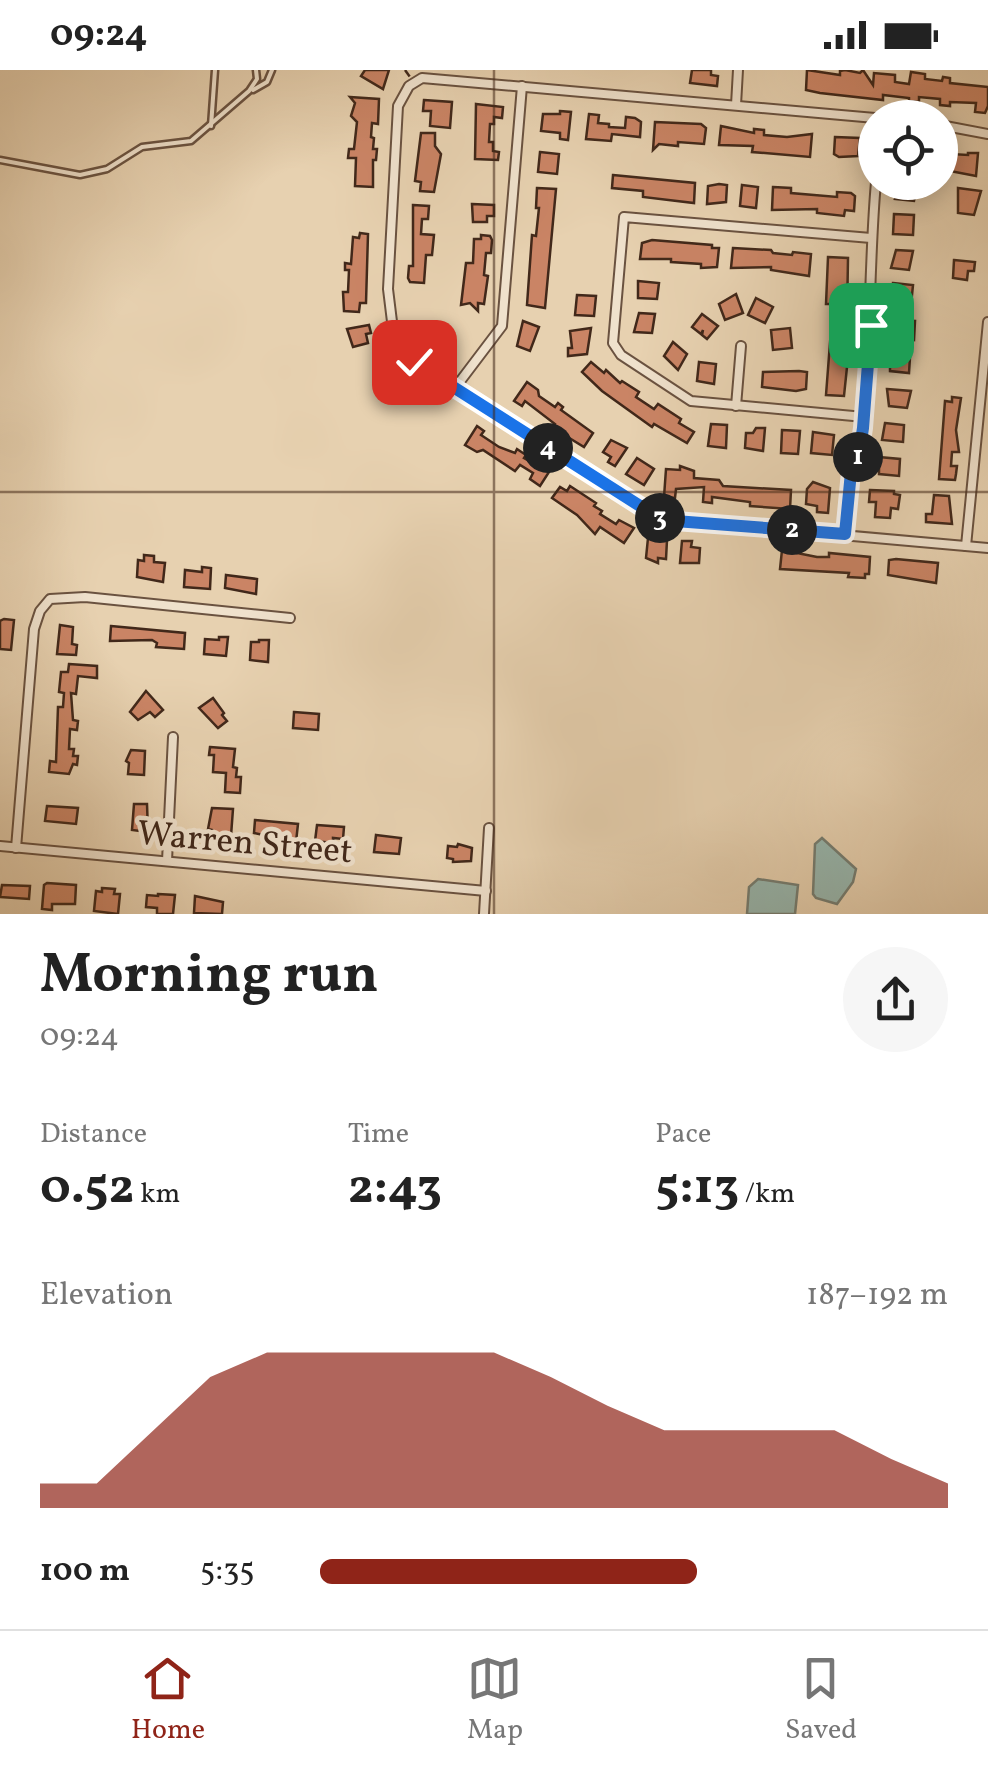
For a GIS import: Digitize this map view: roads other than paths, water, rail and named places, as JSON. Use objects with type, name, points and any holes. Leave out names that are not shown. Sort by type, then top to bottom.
[{"type":"street","points":[[736,105],[738,70]]},
{"type":"street","points":[[858,116],[422,78],[409,86],[398,106],[388,289],[394,338],[414,362],[662,520],[988,548]]},
{"type":"street","points":[[454,388],[502,326],[522,86]]},
{"type":"street","points":[[958,128],[988,134]]},
{"type":"street","points":[[845,534],[851,472],[859,454],[864,417],[874,200]]},
{"type":"street","points":[[864,417],[691,402],[616,350],[613,343],[624,217],[871,238]]},
{"type":"street","points":[[966,546],[988,322]]},
{"type":"street","points":[[736,406],[741,346]]},
{"type":"street","points":[[16,848],[34,629],[40,611],[50,599],[85,598],[290,618]]},
{"type":"street","points":[[167,860],[174,737]]},
{"type":"street","points":[[484,914],[488,828]]},
{"type":"street","name":"Warren Street","points":[[0,846],[486,891]]},
{"type":"lane","points":[[211,126],[215,70]]},
{"type":"lane","points":[[0,160],[62,173],[93,174],[142,147],[191,142],[249,91],[257,78],[256,70]]},
{"type":"lane","points":[[249,91],[268,82],[272,70]]},
{"type":"water","points":[[822,838],[856,869],[853,882],[837,904],[813,894],[815,844]]},
{"type":"water","points":[[758,879],[798,885],[795,914],[747,914],[749,887]]}]
